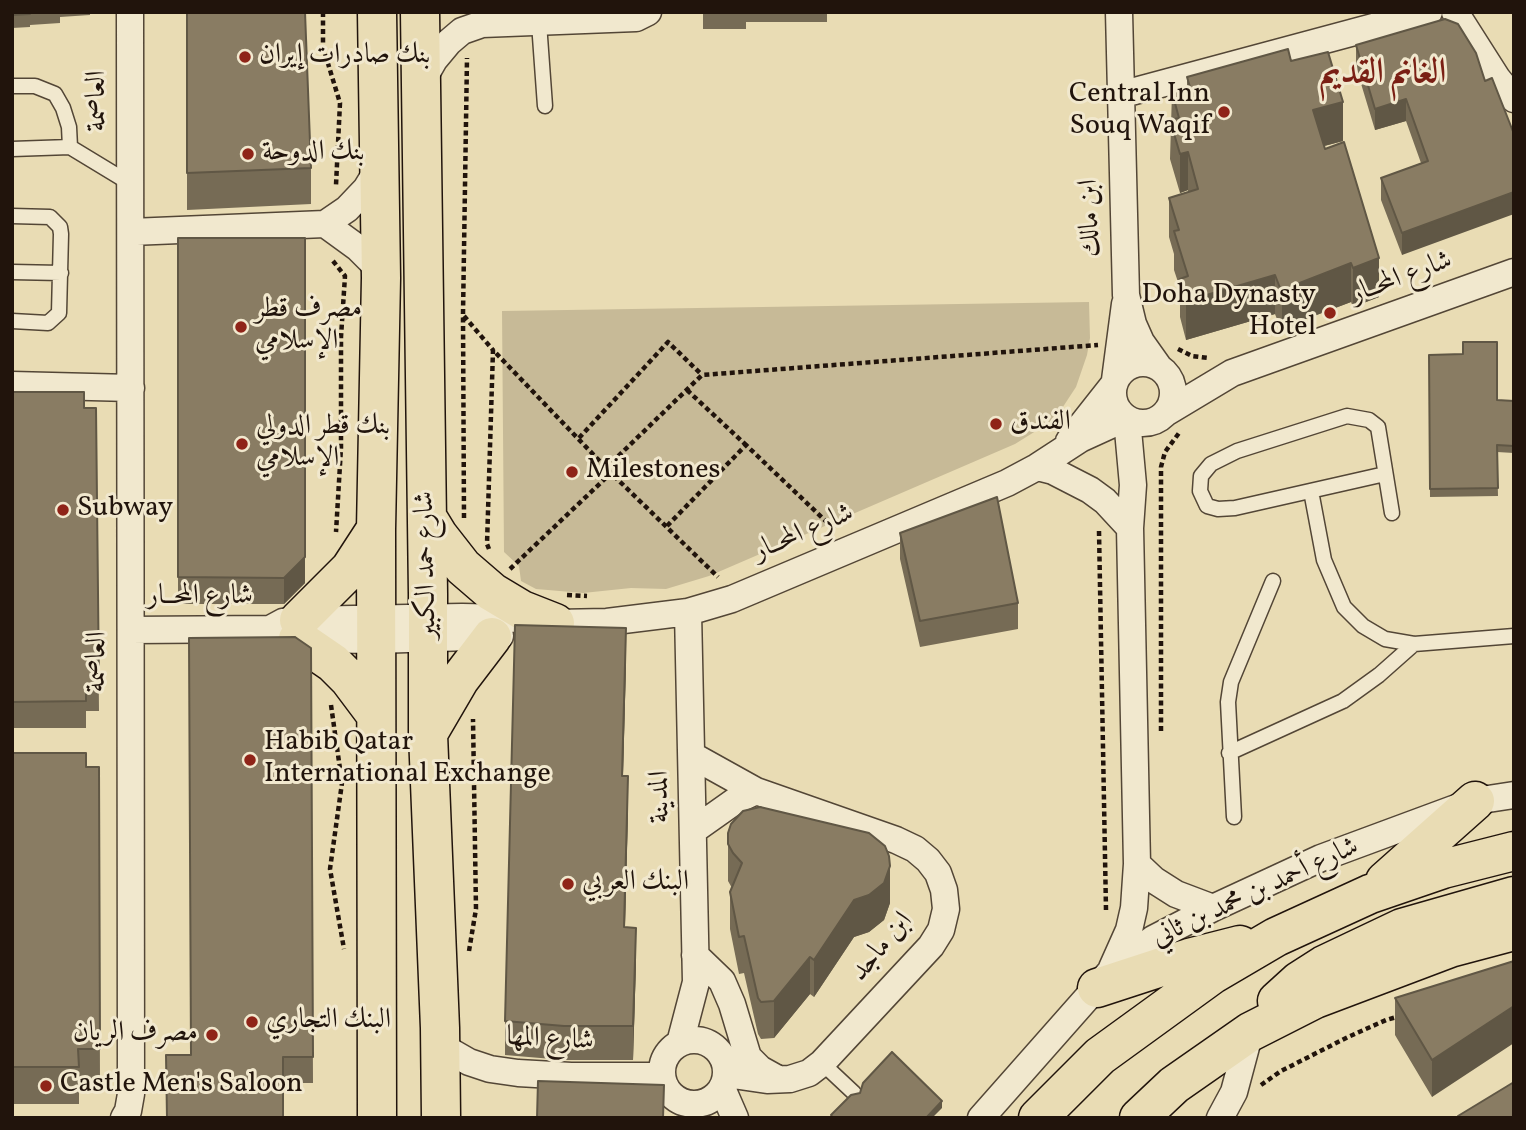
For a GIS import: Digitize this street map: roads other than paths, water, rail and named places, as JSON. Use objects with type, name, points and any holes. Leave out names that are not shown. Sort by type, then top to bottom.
[{"type":"main road","name":"شارع حمد الكبير","points":[[377,12],[381,278],[376,529],[377,1100]]},
{"type":"main road","name":"شارع حمد الكبير","points":[[420,12],[428,734],[440,1046],[440,1118]]},
{"type":"main road","points":[[427,517],[456,559],[492,592],[522,610],[560,609]]},
{"type":"main road","points":[[376,529],[350,569],[289,629],[333,663],[349,679],[376,715]]},
{"type":"main road","points":[[428,734],[460,679],[492,637]]},
{"type":"main road","points":[[1370,894],[1475,801]]},
{"type":"main road","name":"شارع أحمد بن محمد بن ثاني","points":[[1038,1118],[1100,1056],[1204,980],[1276,937],[1370,894],[1443,869],[1514,851]]},
{"type":"main road","points":[[1250,1032],[1285,992],[1346,953],[1402,928],[1514,896]]},
{"type":"main road","points":[[1139,1118],[1174,1085],[1250,1032],[1315,999],[1450,948],[1514,931]]},
{"type":"main road","points":[[1103,980],[1276,937]]},
{"type":"main road","points":[[377,1100],[395,1118]]},
{"type":"street","name":"العاصمة","points":[[127,1106],[131,630],[130,12]]},
{"type":"street","points":[[420,86],[433,60],[471,18],[539,23],[636,18],[648,12]]},
{"type":"street","name":"ابن مالك","points":[[1115,382],[1126,295],[1119,12]]},
{"type":"street","points":[[1120,95],[1429,12]]},
{"type":"street","points":[[1455,12],[1497,78],[1511,90]]},
{"type":"street","points":[[131,232],[325,224],[347,209],[366,189],[380,166]]},
{"type":"street","points":[[325,224],[358,248],[372,262],[381,278]]},
{"type":"street","name":"شارع المحــار","points":[[1172,418],[1224,369],[1514,272]]},
{"type":"street","name":"ابن مالك","points":[[1126,295],[1133,324],[1141,342],[1165,361]]},
{"type":"street","points":[[1133,485],[1172,418],[1174,391],[1165,361],[1134,364],[1120,373],[1115,382],[1115,403],[1127,418],[1150,423],[1172,418]]},
{"type":"street","name":"شارع المحــار","points":[[1165,361],[1224,369]]},
{"type":"street","name":"شارع المحــار","points":[[1062,451],[1115,382]]},
{"type":"street","points":[[12,385],[131,388]]},
{"type":"street","points":[[1103,980],[1129,930],[1134,908],[1137,864],[1130,528],[1133,485],[1127,418]]},
{"type":"street","name":"شارع المحــار","points":[[131,630],[428,629],[560,609],[635,620],[688,612],[732,599],[1007,483],[1080,439],[1127,418]]},
{"type":"street","points":[[1037,467],[1053,471],[1090,490],[1105,501],[1130,528]]},
{"type":"street","name":"شارع المحــار","points":[[428,629],[492,637],[536,631],[560,609]]},
{"type":"street","name":"المدينة","points":[[680,1043],[696,982],[688,612]]},
{"type":"street","name":"ابن ماجد","points":[[693,756],[756,791],[896,839],[915,849],[929,860],[937,873],[944,890],[946,909],[941,930],[931,946],[822,1063],[800,1077],[724,1081]]},
{"type":"street","points":[[694,830],[735,801],[756,791]]},
{"type":"street","name":"شارع أحمد بن محمد بن ثاني","points":[[981,1118],[1103,980],[1153,939],[1321,858],[1475,801],[1514,795]]},
{"type":"street","points":[[1137,864],[1175,894],[1213,908]]},
{"type":"street","points":[[695,955],[722,981],[748,1057],[760,1069],[779,1080]]},
{"type":"street","name":"المدينة","points":[[696,982],[704,1001],[709,1044]]},
{"type":"street","points":[[1222,1115],[1234,1093],[1250,1032]]},
{"type":"street","points":[[724,1081],[714,1097],[704,1103],[700,1111],[671,1096],[662,1076],[663,1063],[669,1051],[680,1043],[690,1040],[709,1044],[719,1052],[724,1062],[724,1081],[735,1118]]},
{"type":"street","name":"شارع المها","points":[[440,1046],[469,1062],[490,1069],[518,1073],[662,1076]]},
{"type":"lane","points":[[539,23],[545,106]]},
{"type":"lane","points":[[12,86],[35,86],[55,94],[69,127],[70,147]]},
{"type":"lane","points":[[12,149],[70,147],[131,184]]},
{"type":"lane","points":[[12,216],[42,215],[55,221],[61,234],[61,307],[56,318],[48,323],[12,321]]},
{"type":"lane","points":[[12,272],[61,273]]},
{"type":"lane","points":[[1385,474],[1235,508],[1218,509],[1207,506],[1200,491],[1201,476],[1211,464],[1237,451],[1347,416],[1369,420],[1378,427],[1392,513]]},
{"type":"lane","points":[[1311,491],[1324,560],[1344,607],[1363,626],[1385,639],[1415,644],[1514,636]]},
{"type":"lane","points":[[1234,817],[1229,753],[1228,702],[1231,682],[1273,581]]},
{"type":"lane","points":[[1229,753],[1343,702],[1415,644]]},
{"type":"lane","points":[[822,1063],[854,1093]]},
{"type":"place","name":"بنك صادرات إيران","points":[[245,57]]},
{"type":"place","name":"Central Inn Souq Waqif","points":[[1224,112]]},
{"type":"place","name":"بنك الدوحة","points":[[248,154]]},
{"type":"place","name":"Doha Dynasty Hotel","points":[[1330,313]]},
{"type":"place","name":"مصرف قطر الإسلامي","points":[[241,327]]},
{"type":"place","name":"الفندق","points":[[996,424]]},
{"type":"place","name":"بنك قطر الدولي الإسلامي","points":[[242,444]]},
{"type":"place","name":"Milestones","points":[[572,472]]},
{"type":"place","name":"Subway","points":[[63,510]]},
{"type":"place","name":"Habib Qatar International Exchange","points":[[250,760]]},
{"type":"place","name":"البنك العربي","points":[[568,884]]},
{"type":"place","name":"البنك التجاري","points":[[252,1022]]},
{"type":"place","name":"مصرف الريان","points":[[212,1035]]},
{"type":"place","name":"Castle Men's Saloon","points":[[46,1086]]},
{"type":"district","name":"الغانم القديم","points":[[1383,76]]}]
